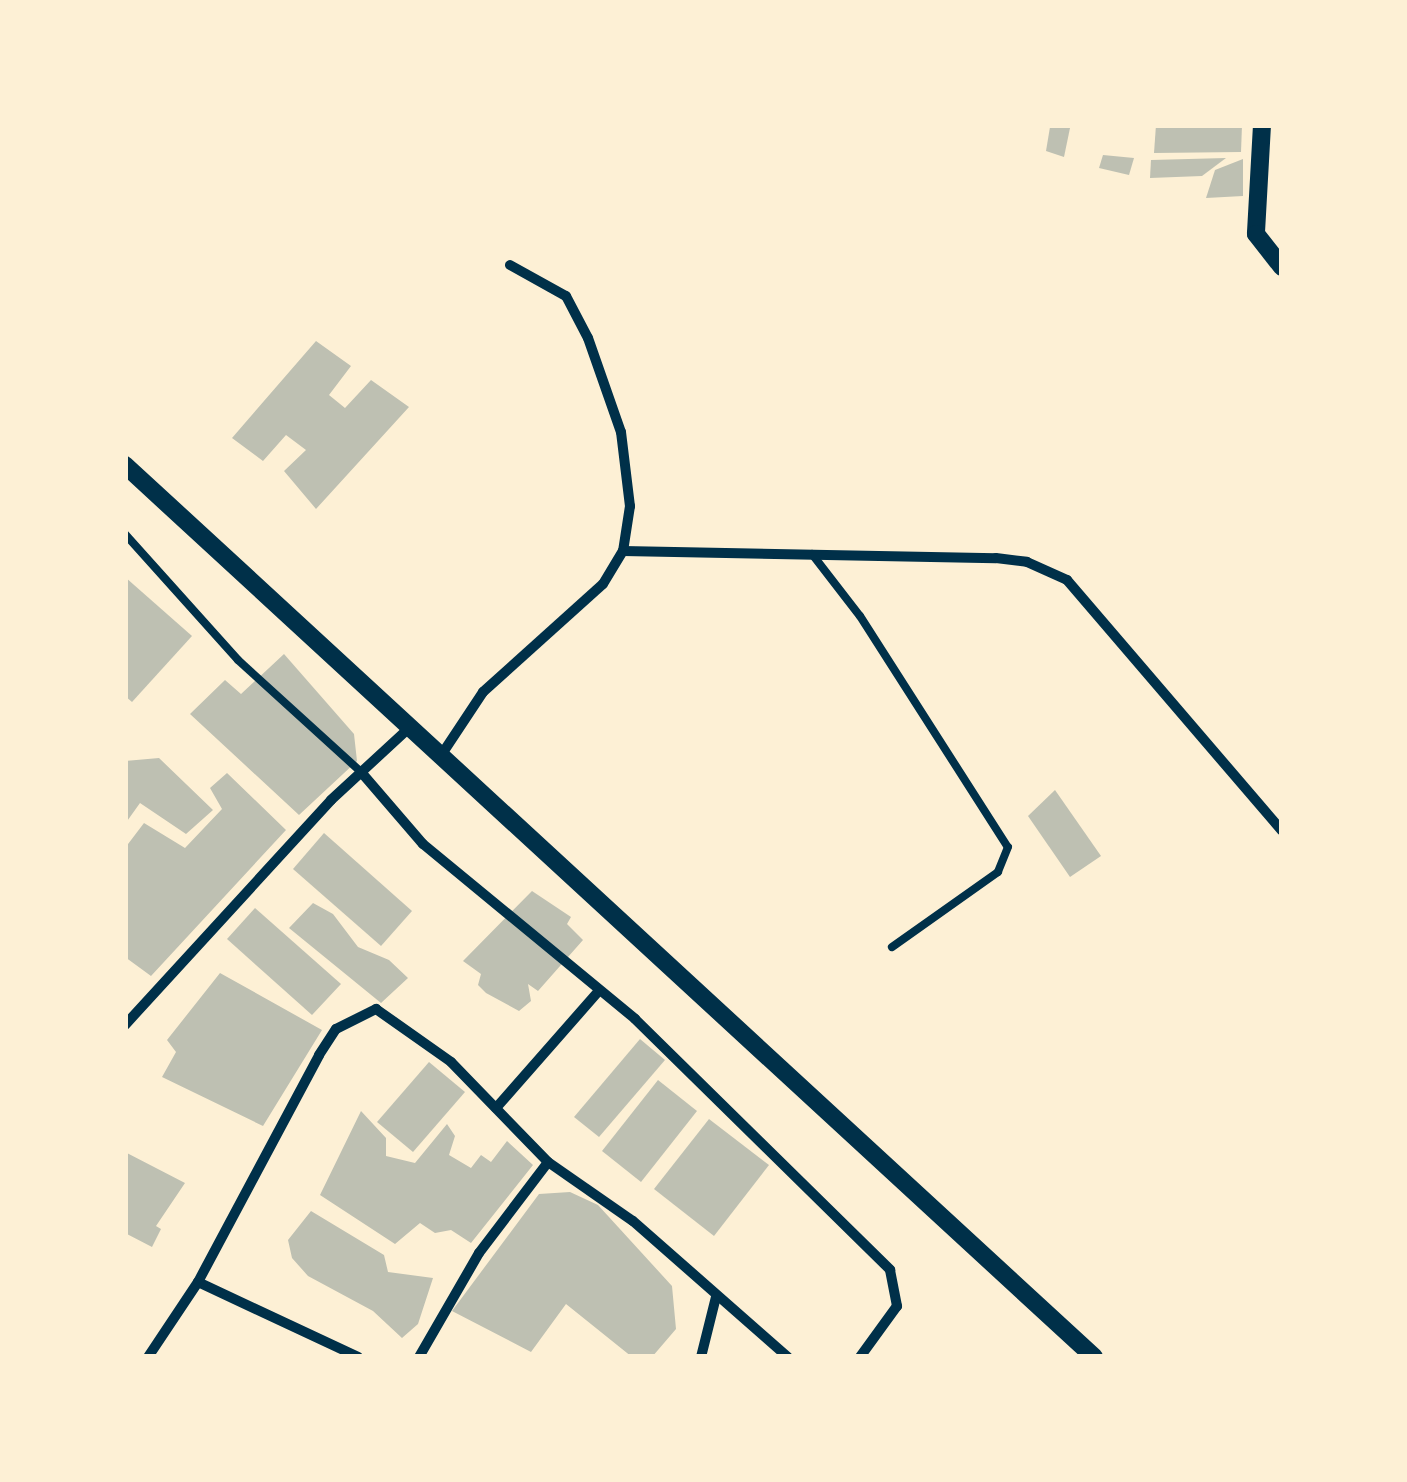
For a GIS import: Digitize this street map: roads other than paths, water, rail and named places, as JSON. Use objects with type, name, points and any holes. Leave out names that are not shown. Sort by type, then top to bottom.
[{"type":"street","points":[[1262,125],[1256,234],[1282,267]]},
{"type":"street","points":[[440,757],[484,692],[603,584],[624,551],[630,506],[621,432],[588,338],[566,296],[510,265]]},
{"type":"street","points":[[125,465],[1094,1357]]},
{"type":"street","points":[[624,551],[996,558],[1027,562],[1066,580],[1282,831]]},
{"type":"street","points":[[125,1025],[361,772],[409,728]]},
{"type":"street","points":[[361,772],[424,844],[635,1019],[890,1270],[897,1306],[860,1357]]},
{"type":"street","points":[[496,1108],[598,992]]},
{"type":"street","points":[[148,1357],[198,1282],[290,1103],[336,1029],[358,1014],[376,1008],[392,1014],[496,1108],[548,1162],[633,1221],[788,1357]]},
{"type":"street","points":[[419,1357],[480,1253],[548,1162]]},
{"type":"street","points":[[198,1282],[358,1357]]},
{"type":"street","points":[[701,1357],[716,1297]]},
{"type":"lane","points":[[125,534],[238,660],[361,772]]},
{"type":"lane","points":[[812,554],[860,616],[1008,847],[998,872],[892,947]]}]
